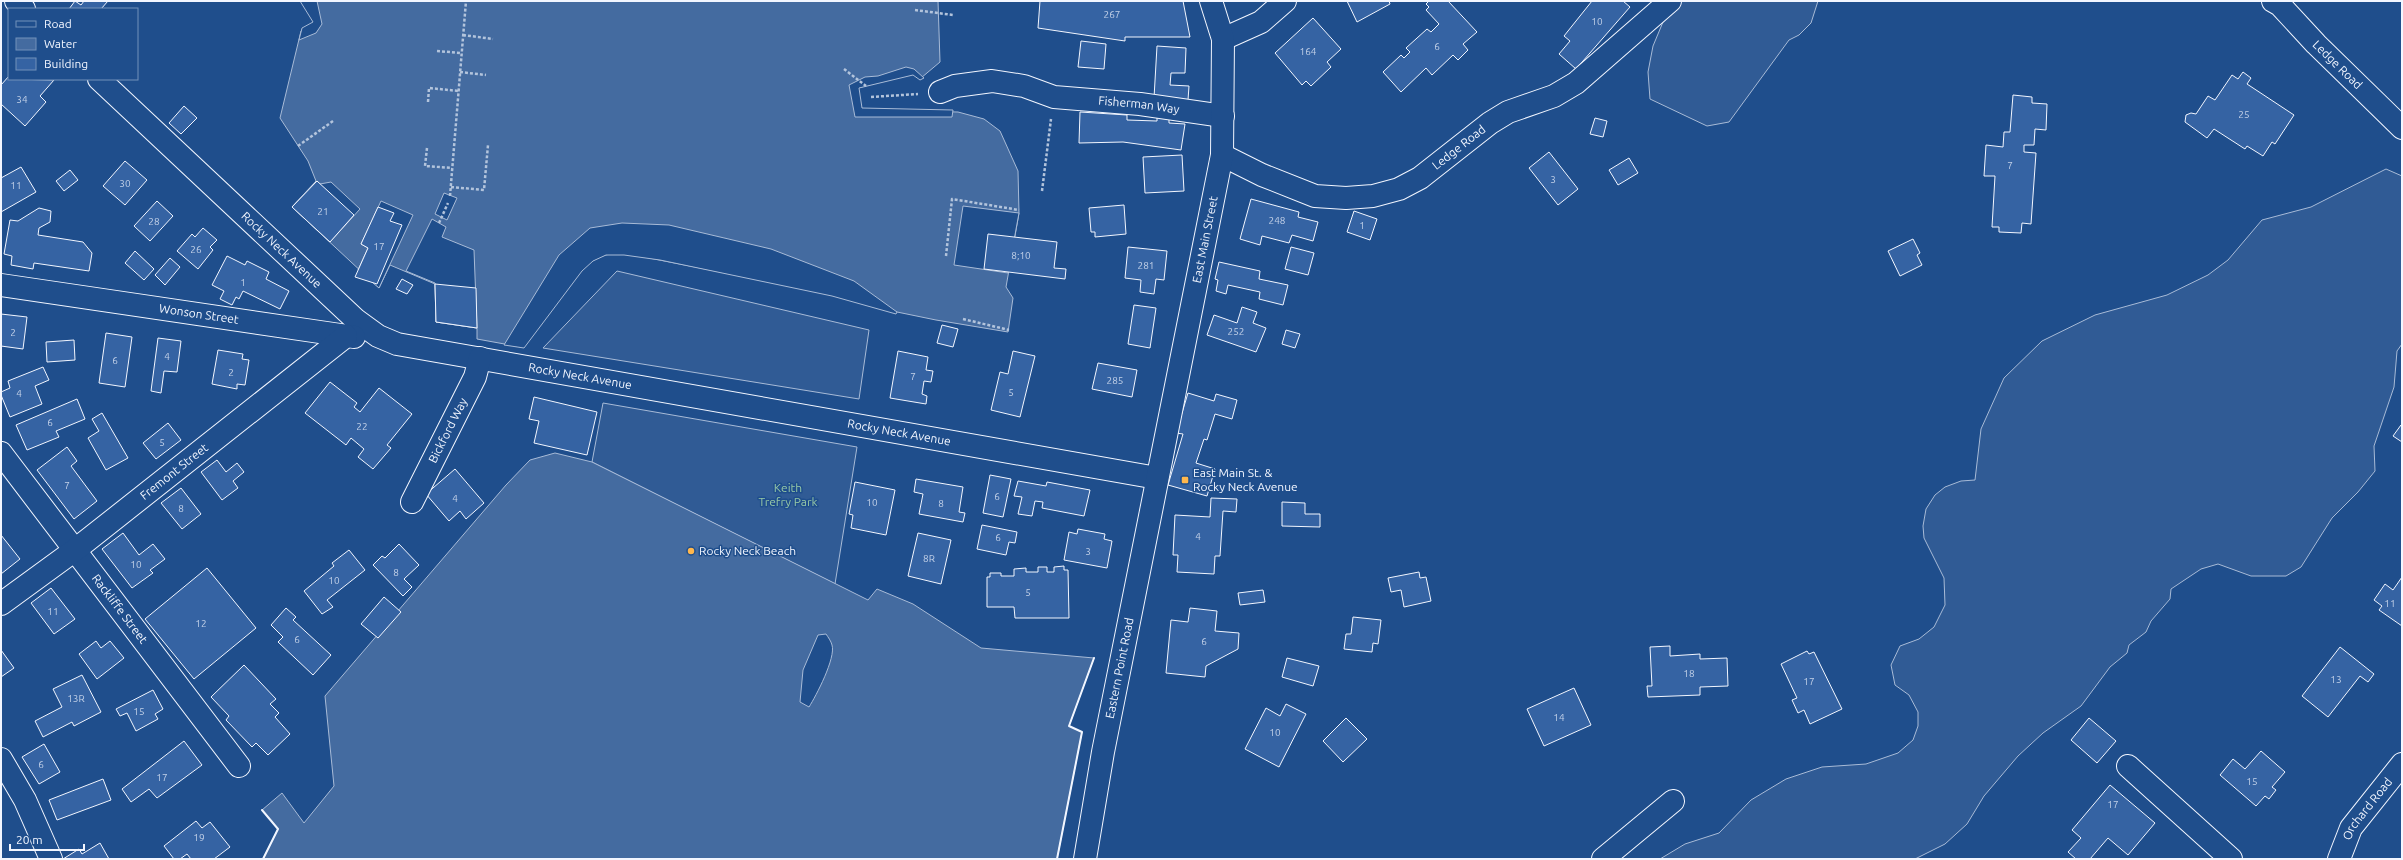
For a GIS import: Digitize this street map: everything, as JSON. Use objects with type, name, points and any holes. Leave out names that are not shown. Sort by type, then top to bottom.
[{"type":"street","name":"East Main Street","points":[[1157,478],[1222,155],[1222,39],[1210,1]]},
{"type":"street","points":[[1222,39],[1261,22],[1285,1]]},
{"type":"street","name":"Ledge Road","points":[[1222,155],[1262,175],[1315,196],[1353,198],[1373,196],[1399,189],[1420,178],[1490,123],[1508,112],[1554,96],[1576,83],[1670,1]]},
{"type":"street","name":"Ledge Road","points":[[2273,1],[2280,5],[2316,44],[2402,128]]},
{"type":"street","name":"Rocky Neck Avenue","points":[[100,80],[356,320],[378,336],[397,344],[1157,478]]},
{"type":"street","name":"Fisherman Way","points":[[940,92],[956,86],[992,80],[1024,86],[1054,97],[1140,104],[1223,116]]},
{"type":"street","name":"Wonson Street","points":[[1,285],[397,344]]},
{"type":"street","name":"Fremont Street","points":[[1,604],[75,550],[346,336]]},
{"type":"street","name":"Bickford Way","points":[[412,502],[475,377],[480,358]]},
{"type":"street","name":"Rackliffe Street","points":[[1,453],[239,766]]},
{"type":"street","name":"Eastern Point Road","points":[[1085,859],[1103,752],[1157,478]]},
{"type":"street","points":[[1,759],[25,800],[51,859]]},
{"type":"street","name":"Orchard Road","points":[[2339,859],[2351,828],[2402,764]]},
{"type":"street","points":[[2128,766],[2231,859]]},
{"type":"street","points":[[1603,859],[1673,801]]},
{"type":"path","points":[[450,196],[466,1]]},
{"type":"path","points":[[915,10],[953,15]]},
{"type":"path","points":[[463,35],[493,39]]},
{"type":"path","points":[[436,51],[462,53]]},
{"type":"path","points":[[844,69],[866,86]]},
{"type":"path","points":[[460,72],[486,74]]},
{"type":"path","points":[[428,102],[429,88],[459,91]]},
{"type":"path","points":[[871,97],[940,92]]},
{"type":"path","points":[[1042,191],[1054,97]]},
{"type":"path","points":[[298,146],[334,121]]},
{"type":"path","points":[[451,187],[484,190],[488,145]]},
{"type":"path","points":[[426,148],[425,166],[452,168]]},
{"type":"path","points":[[946,256],[952,200],[1019,210]]},
{"type":"path","points":[[439,223],[448,203]]},
{"type":"path","points":[[963,319],[1009,330]]},
{"type":"shaded area","points":[[1680,1],[1818,1],[1811,23],[1799,35],[1789,40],[1729,122],[1707,126],[1650,99],[1648,72],[1653,46],[1663,22]]},
{"type":"shaded area","points":[[2386,169],[2402,176],[2402,344],[2397,351],[2394,387],[2374,446],[2375,471],[2358,492],[2332,518],[2301,567],[2286,576],[2251,576],[2218,564],[2201,569],[2171,589],[2170,599],[2151,621],[2146,632],[2129,645],[2127,653],[2110,667],[2081,706],[2043,733],[2018,756],[1984,796],[1967,824],[1945,844],[1915,859],[1660,859],[1685,844],[1719,833],[1751,800],[1786,779],[1822,767],[1866,764],[1898,753],[1913,740],[1918,726],[1918,712],[1909,695],[1895,685],[1891,665],[1900,646],[1919,639],[1934,627],[1945,605],[1944,578],[1924,538],[1923,526],[1926,509],[1935,495],[1945,487],[1961,481],[1975,480],[1981,429],[2004,378],[2042,341],[2095,315],[2167,295],[2208,275],[2228,260],[2262,220],[2311,207]]},
{"type":"shaded area","points":[[617,271],[869,330],[859,399],[543,348]]},
{"type":"shaded area","name":"Keith Trefry Park","points":[[603,403],[857,447],[835,584],[592,462]]},
{"type":"water","points":[[302,1],[938,1],[940,62],[921,78],[913,73],[858,88],[860,110],[958,112],[984,119],[1000,131],[1018,171],[1019,213],[1006,287],[1013,298],[1008,332],[897,312],[832,294],[624,253],[606,255],[591,262],[581,270],[521,347],[477,339],[477,328],[436,322],[435,284],[390,265],[379,288],[292,207],[316,181],[308,161],[280,118],[301,31],[316,22]]},
{"type":"water","points":[[555,453],[592,462],[868,600],[877,589],[913,604],[981,648],[1094,658],[1069,726],[1082,732],[1057,859],[263,859],[278,829],[262,810],[282,793],[304,823],[334,786],[325,696],[506,485],[530,460]],"holes":[[[826,634],[832,645],[831,659],[825,677],[809,707],[800,702],[803,670],[818,635]]]},
{"type":"pier","points":[[300,1],[317,1],[322,24],[316,33],[299,40],[302,28],[313,22]]},
{"type":"pier","points":[[906,67],[914,69],[924,78],[920,80],[913,75],[859,88],[862,108],[953,110],[952,117],[855,117],[849,85],[865,77],[878,76]]},
{"type":"pier","points":[[317,181],[320,184],[331,182],[360,209],[330,242],[292,207]]},
{"type":"pier","points":[[444,193],[457,198],[447,220],[435,214]]},
{"type":"pier","points":[[381,201],[413,215],[379,288],[358,270],[368,248],[361,244]]},
{"type":"pier","points":[[963,206],[1019,213],[1008,273],[954,265]]},
{"type":"pier","points":[[432,219],[446,227],[442,237],[474,250],[477,328],[436,322],[435,283],[406,271]]},
{"type":"pier","points":[[622,223],[669,225],[771,249],[854,281],[897,312],[896,314],[832,296],[660,260],[624,255],[606,255],[593,261],[582,271],[524,348],[504,345],[559,255],[590,228]]},
{"type":"building","points":[[75,1],[81,5],[84,1],[108,1],[102,8],[70,8]]},
{"type":"building","points":[[1040,1],[1183,1],[1190,37],[1125,37],[1125,41],[1038,28]]},
{"type":"building","points":[[1347,1],[1389,1],[1390,4],[1357,22]]},
{"type":"building","points":[[1429,1],[1448,1],[1477,32],[1463,44],[1468,50],[1458,60],[1453,55],[1432,75],[1426,68],[1401,92],[1383,72],[1401,55],[1404,58],[1410,52],[1406,48],[1427,29],[1431,32],[1439,24],[1426,10],[1429,7],[1426,4]]},
{"type":"building","points":[[1592,1],[1623,1],[1630,7],[1576,69],[1559,54],[1570,41],[1564,36]]},
{"type":"building","points":[[1313,18],[1341,49],[1327,62],[1331,67],[1311,86],[1306,81],[1302,85],[1275,53]]},
{"type":"building","points":[[1081,41],[1106,44],[1104,69],[1078,67]]},
{"type":"building","points":[[1157,46],[1186,48],[1185,73],[1171,73],[1170,85],[1189,86],[1188,100],[1154,98]]},
{"type":"building","points":[[2243,72],[2251,78],[2247,84],[2294,115],[2275,144],[2272,142],[2263,156],[2247,146],[2245,149],[2214,129],[2207,138],[2185,122],[2186,115],[2191,113],[2196,114],[2208,96],[2215,100],[2232,75],[2238,79]]},
{"type":"building","points":[[8,77],[8,80],[54,80],[40,96],[46,102],[25,126],[1,104],[1,85]]},
{"type":"building","points":[[2013,95],[2032,97],[2032,103],[2047,104],[2046,130],[2035,129],[2034,145],[2024,145],[2024,152],[2036,153],[2031,224],[2022,223],[2021,233],[1999,232],[1999,227],[1992,227],[1995,176],[1984,176],[1986,145],[2003,147],[2004,132],[2010,132]]},
{"type":"building","points":[[184,106],[197,118],[181,134],[169,123]]},
{"type":"building","points":[[1080,112],[1127,115],[1127,120],[1157,121],[1157,117],[1169,118],[1169,123],[1185,124],[1181,150],[1123,142],[1079,143]]},
{"type":"building","points":[[1595,118],[1607,121],[1603,137],[1590,134]]},
{"type":"building","points":[[1549,152],[1578,189],[1558,205],[1529,168]]},
{"type":"building","points":[[1182,155],[1184,191],[1145,193],[1143,157]]},
{"type":"building","points":[[1629,158],[1638,173],[1618,185],[1609,170]]},
{"type":"building","points":[[125,161],[147,180],[125,205],[103,186]]},
{"type":"building","points":[[21,167],[36,192],[1,212],[1,178]]},
{"type":"building","points":[[70,170],[78,180],[64,191],[56,181]]},
{"type":"building","points":[[317,181],[354,215],[330,242],[292,207]]},
{"type":"building","points":[[1251,199],[1299,212],[1298,217],[1318,222],[1313,241],[1292,235],[1289,243],[1262,236],[1260,245],[1240,239]]},
{"type":"building","points":[[157,201],[173,216],[150,241],[134,226]]},
{"type":"building","points":[[1124,205],[1126,234],[1095,237],[1095,232],[1091,232],[1089,208]]},
{"type":"building","points":[[378,207],[394,213],[390,221],[402,225],[377,284],[355,277],[368,248],[361,244]]},
{"type":"building","points":[[39,208],[51,211],[50,222],[39,228],[38,235],[83,242],[92,253],[89,271],[34,263],[33,269],[11,265],[12,256],[4,254],[10,220],[18,221]]},
{"type":"building","points":[[1354,211],[1377,219],[1370,240],[1347,232]]},
{"type":"building","points":[[203,228],[217,240],[210,247],[213,250],[198,269],[177,251],[192,234],[195,237]]},
{"type":"building","points":[[988,234],[1057,242],[1054,268],[1066,269],[1065,279],[984,269]]},
{"type":"building","points":[[1913,239],[1920,253],[1917,255],[1922,265],[1900,276],[1888,251]]},
{"type":"building","points":[[1128,247],[1167,251],[1164,280],[1156,279],[1154,294],[1140,292],[1141,280],[1125,278]]},
{"type":"building","points":[[1291,247],[1314,253],[1308,275],[1285,269]]},
{"type":"building","points":[[135,251],[154,269],[144,280],[125,263]]},
{"type":"building","points":[[227,256],[245,265],[247,261],[269,272],[266,279],[289,291],[280,309],[243,291],[239,299],[236,297],[232,305],[220,299],[224,291],[212,285]]},
{"type":"building","points":[[170,258],[180,267],[165,285],[155,275]]},
{"type":"building","points":[[1219,262],[1260,271],[1259,279],[1288,285],[1283,305],[1259,299],[1260,292],[1228,285],[1226,294],[1216,291],[1218,280],[1215,279]]},
{"type":"building","points":[[402,279],[413,285],[407,294],[396,289]]},
{"type":"building","points":[[435,284],[476,288],[477,328],[436,322]]},
{"type":"building","points":[[1134,305],[1156,308],[1150,348],[1128,344]]},
{"type":"building","points":[[1242,307],[1257,312],[1253,323],[1266,328],[1256,352],[1207,335],[1214,315],[1237,323]]},
{"type":"building","points":[[1,314],[27,317],[23,349],[1,346]]},
{"type":"building","points":[[942,325],[958,329],[953,347],[937,343]]},
{"type":"building","points":[[1286,330],[1300,334],[1295,348],[1282,344]]},
{"type":"building","points":[[106,333],[132,337],[125,387],[99,383]]},
{"type":"building","points":[[158,338],[181,341],[177,372],[164,371],[161,393],[151,391]]},
{"type":"building","points":[[74,340],[75,360],[47,362],[46,342]]},
{"type":"building","points":[[218,350],[243,354],[242,359],[249,360],[245,385],[237,384],[237,389],[212,384]]},
{"type":"building","points":[[898,351],[928,357],[926,370],[933,371],[931,382],[924,381],[922,394],[927,396],[926,404],[890,398]]},
{"type":"building","points":[[1013,351],[1035,356],[1020,417],[991,410],[1000,372],[1008,374]]},
{"type":"building","points":[[1098,363],[1137,370],[1132,397],[1092,389]]},
{"type":"building","points":[[43,367],[49,380],[35,386],[42,404],[10,417],[1,395],[1,392],[10,388],[8,381]]},
{"type":"building","points":[[330,382],[357,403],[354,407],[360,412],[379,388],[412,414],[387,445],[391,448],[373,469],[358,457],[364,449],[351,438],[346,445],[305,413]]},
{"type":"building","points":[[1188,393],[1214,401],[1216,394],[1237,400],[1232,419],[1215,414],[1207,440],[1204,439],[1196,463],[1215,469],[1207,496],[1168,485],[1183,434],[1176,433]]},
{"type":"building","points":[[534,397],[597,412],[587,455],[534,443],[539,421],[529,419]]},
{"type":"building","points":[[77,399],[85,419],[56,431],[59,437],[27,450],[16,425]]},
{"type":"building","points":[[102,413],[128,458],[106,470],[88,438],[99,431],[92,419]]},
{"type":"building","points":[[168,423],[181,440],[156,459],[143,443]]},
{"type":"building","points":[[2401,425],[2402,426],[2402,442],[2393,436]]},
{"type":"building","points":[[67,447],[77,461],[71,466],[97,501],[74,519],[37,470]]},
{"type":"building","points":[[217,460],[226,472],[237,463],[244,472],[233,481],[238,488],[222,500],[201,472]]},
{"type":"building","points":[[455,469],[484,503],[466,519],[460,511],[449,521],[426,494]]},
{"type":"building","points":[[990,475],[1011,479],[1003,517],[983,513]]},
{"type":"building","points":[[916,479],[963,487],[959,512],[965,513],[963,522],[919,514],[923,494],[914,492]]},
{"type":"building","points":[[1018,481],[1046,486],[1047,482],[1090,490],[1084,516],[1042,508],[1043,502],[1035,501],[1032,516],[1018,514],[1022,497],[1014,496]]},
{"type":"building","points":[[855,482],[895,490],[886,535],[851,528],[853,515],[849,514]]},
{"type":"building","points":[[181,488],[201,514],[182,529],[161,503]]},
{"type":"building","points":[[1211,498],[1237,499],[1236,512],[1223,511],[1220,556],[1215,556],[1214,574],[1177,572],[1178,555],[1173,555],[1175,515],[1210,517]]},
{"type":"building","points":[[1282,502],[1305,503],[1305,514],[1320,514],[1320,527],[1282,526]]},
{"type":"building","points":[[982,525],[1017,532],[1015,543],[1009,542],[1006,555],[977,549]]},
{"type":"building","points":[[1078,529],[1105,534],[1104,539],[1112,541],[1107,568],[1064,560],[1069,532],[1077,534]]},
{"type":"building","points":[[123,533],[139,555],[153,544],[165,559],[150,570],[153,573],[132,588],[102,549]]},
{"type":"building","points":[[918,533],[951,540],[941,584],[908,576]]},
{"type":"building","points":[[1,535],[20,559],[1,574]]},
{"type":"building","points":[[399,544],[419,565],[404,579],[412,587],[403,596],[373,565],[382,556],[385,558]]},
{"type":"building","points":[[349,550],[365,570],[327,600],[333,607],[322,614],[304,591],[334,566],[332,563]]},
{"type":"building","points":[[1064,566],[1064,570],[1068,570],[1069,618],[1015,618],[1014,607],[987,607],[987,577],[990,577],[990,573],[1001,573],[1001,576],[1014,576],[1014,569],[1026,568],[1026,572],[1038,572],[1038,567],[1047,567],[1047,572],[1054,572],[1054,567]]},
{"type":"building","points":[[207,568],[256,628],[194,679],[145,619]]},
{"type":"building","points":[[1419,572],[1420,578],[1426,577],[1431,601],[1404,607],[1401,590],[1391,592],[1388,578]]},
{"type":"building","points":[[2402,577],[2402,626],[2379,610],[2382,606],[2374,600],[2385,584],[2393,590]]},
{"type":"building","points":[[51,588],[75,619],[54,634],[31,603]]},
{"type":"building","points":[[1263,590],[1265,602],[1240,605],[1238,593]]},
{"type":"building","points":[[384,597],[401,612],[378,638],[361,624]]},
{"type":"building","points":[[286,608],[296,617],[293,620],[331,655],[313,675],[278,642],[283,637],[271,625]]},
{"type":"building","points":[[1190,608],[1217,611],[1215,631],[1239,633],[1238,649],[1206,666],[1205,677],[1166,673],[1171,620],[1188,622]]},
{"type":"building","points":[[1353,617],[1381,620],[1378,644],[1373,643],[1372,652],[1344,649],[1346,634],[1351,634]]},
{"type":"building","points":[[96,641],[101,648],[110,641],[124,658],[97,679],[79,654]]},
{"type":"building","points":[[1670,646],[1670,656],[1700,654],[1700,659],[1727,658],[1728,686],[1700,687],[1700,695],[1648,697],[1647,686],[1652,686],[1650,647]]},
{"type":"building","points":[[2340,647],[2374,674],[2368,682],[2360,676],[2328,717],[2302,696]]},
{"type":"building","points":[[1,650],[14,668],[1,677]]},
{"type":"building","points":[[1807,651],[1809,654],[1814,652],[1842,709],[1810,724],[1804,710],[1798,713],[1792,700],[1797,698],[1781,664]]},
{"type":"building","points":[[1287,658],[1319,666],[1313,686],[1282,677]]},
{"type":"building","points":[[244,665],[276,699],[270,704],[279,713],[275,717],[290,734],[268,755],[256,743],[252,747],[226,720],[229,716],[211,697]]},
{"type":"building","points":[[82,675],[101,712],[74,726],[72,722],[43,737],[35,721],[62,707],[53,689]]},
{"type":"building","points":[[1574,688],[1591,725],[1544,746],[1527,709]]},
{"type":"building","points":[[153,690],[163,709],[155,714],[158,719],[136,731],[127,713],[120,716],[116,709]]},
{"type":"building","points":[[1286,704],[1306,714],[1279,767],[1245,749],[1266,708],[1280,716]]},
{"type":"building","points":[[1346,718],[1367,739],[1343,762],[1323,741]]},
{"type":"building","points":[[2089,718],[2116,741],[2097,763],[2071,740]]},
{"type":"building","points":[[184,741],[202,765],[157,798],[149,789],[131,802],[122,789]]},
{"type":"building","points":[[44,744],[60,772],[39,784],[22,757]]},
{"type":"building","points":[[2261,751],[2285,772],[2272,787],[2276,790],[2269,799],[2265,796],[2256,806],[2220,775],[2233,759],[2245,769]]},
{"type":"building","points":[[103,779],[111,800],[57,820],[49,800]]},
{"type":"building","points":[[2110,785],[2155,823],[2128,855],[2108,838],[2090,859],[2076,859],[2068,852],[2081,838],[2072,830]]},
{"type":"building","points":[[196,821],[202,828],[210,822],[230,847],[214,859],[191,859],[187,854],[180,859],[174,859],[164,846]]},
{"type":"building","points":[[100,843],[109,859],[63,859],[79,849],[82,854]]},
{"type":"wall","points":[[1057,859],[1082,732],[1069,726],[1094,658]]},
{"type":"wall","points":[[262,810],[278,829],[263,859]]},
{"type":"place","name":"East Main St. & Rocky Neck Avenue","points":[[1185,480]]},
{"type":"place","name":"Rocky Neck Beach","points":[[691,551]]}]
